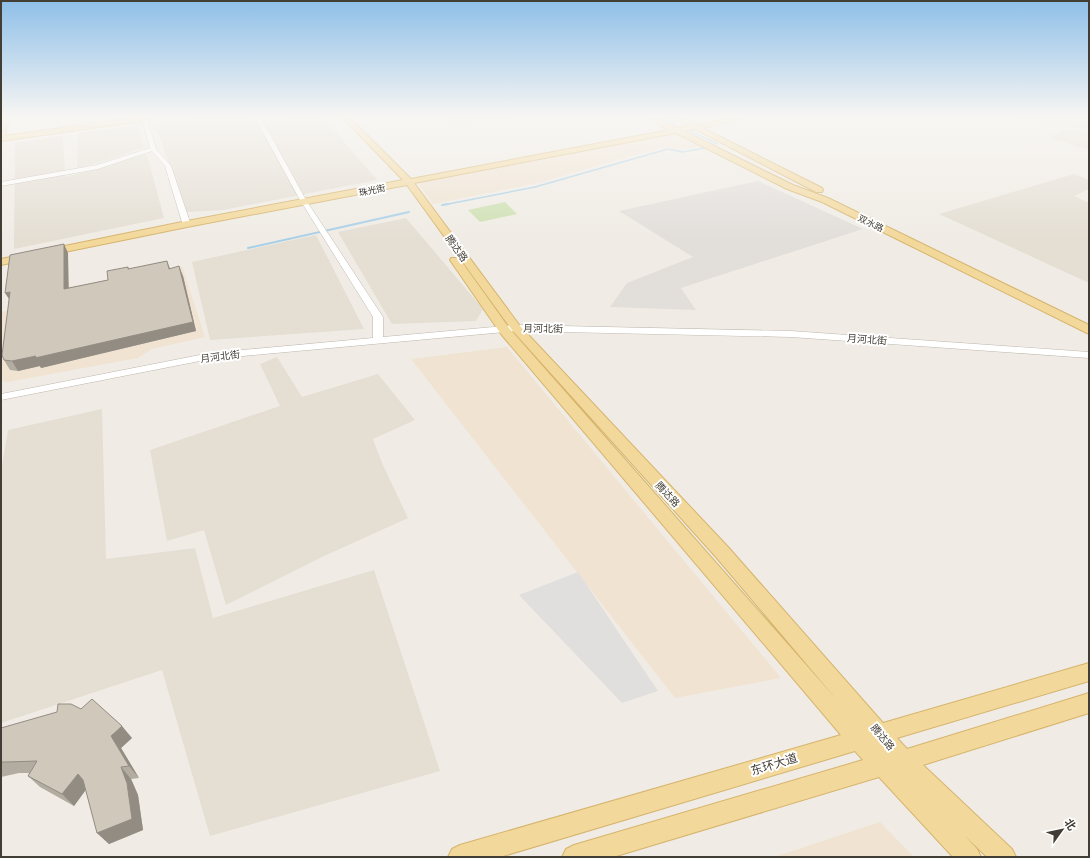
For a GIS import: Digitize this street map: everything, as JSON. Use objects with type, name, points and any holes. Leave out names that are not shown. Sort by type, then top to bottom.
[{"type":"main road","name":"腾达路","points":[[379,158],[404,182]]},
{"type":"main road","name":"腾达路","points":[[382,158],[404,182],[510,328],[858,739],[893,763],[1004,857]]},
{"type":"main road","name":"珠光街","points":[[1,262],[187,224],[528,158]]},
{"type":"main road","name":"双水路","points":[[731,158],[790,187],[825,200],[1089,330]]},
{"type":"main road","name":"双水路","points":[[758,158],[833,198],[1089,322]]},
{"type":"main road","name":"珠光街","points":[[1,257],[186,222],[304,202]]},
{"type":"main road","name":"腾达路","points":[[510,328],[722,552],[880,733],[893,763],[969,857]]},
{"type":"main road","name":"东环大道","points":[[460,857],[1089,672]]},
{"type":"main road","points":[[574,857],[893,763],[1089,703]]},
{"type":"street","points":[[1,184],[98,167],[123,158]]},
{"type":"street","points":[[161,158],[168,166],[186,222]]},
{"type":"street","points":[[280,158],[304,202],[378,317],[378,340]]},
{"type":"street","name":"月河北街","points":[[1,397],[210,356],[510,328],[792,334],[1089,355]]},
{"type":"shaded area","points":[[15,158],[64,158],[65,177],[133,158],[148,158],[164,218],[14,249]]},
{"type":"shaded area","points":[[77,158],[113,158],[105,161],[77,168]]},
{"type":"shaded area","points":[[167,158],[358,158],[377,180],[223,210],[187,212]]},
{"type":"shaded area","points":[[540,158],[623,158],[542,182],[433,204],[417,181]]},
{"type":"shaded area","points":[[1074,174],[1089,180],[1089,189],[1074,196],[1089,203],[1089,283],[939,214]]},
{"type":"shaded area","points":[[758,181],[863,229],[681,288],[696,310],[610,307],[627,283],[693,257],[619,211]]},
{"type":"shaded area","points":[[406,218],[483,309],[476,321],[392,324],[338,232]]},
{"type":"shaded area","points":[[316,235],[364,329],[210,340],[192,262]]},
{"type":"shaded area","points":[[182,266],[205,337],[152,349],[138,358],[8,382],[1,381],[1,312],[75,295],[92,286]]},
{"type":"shaded area","points":[[507,347],[781,678],[675,698],[411,359]]},
{"type":"shaded area","points":[[277,357],[302,397],[378,374],[415,420],[373,439],[382,463],[408,518],[322,557],[226,605],[204,530],[167,541],[150,450],[280,406],[260,364]]},
{"type":"shaded area","points":[[102,409],[106,559],[195,548],[213,618],[374,570],[440,771],[210,836],[162,670],[1,723],[1,472],[8,430]]},
{"type":"shaded area","points":[[578,572],[658,691],[622,703],[519,595]]},
{"type":"shaded area","points":[[880,822],[914,857],[774,857]]},
{"type":"green space","points":[[505,202],[517,214],[480,222],[468,210]]},
{"type":"building","points":[[64,244],[64,289],[108,280],[107,271],[128,267],[128,269],[167,261],[169,269],[179,266],[193,322],[35,358],[36,356],[12,361],[4,360],[2,355],[10,292],[5,293],[10,255]]},
{"type":"building","points":[[92,699],[122,726],[111,736],[129,766],[121,767],[127,783],[132,819],[97,833],[83,780],[78,774],[62,794],[28,776],[37,761],[1,762],[1,728],[57,712],[58,704],[71,704],[81,709]]},
{"type":"waterway","points":[[443,205],[535,187],[636,158]]},
{"type":"waterway","points":[[442,205],[448,204]]},
{"type":"waterway","points":[[248,248],[409,212]]}]
